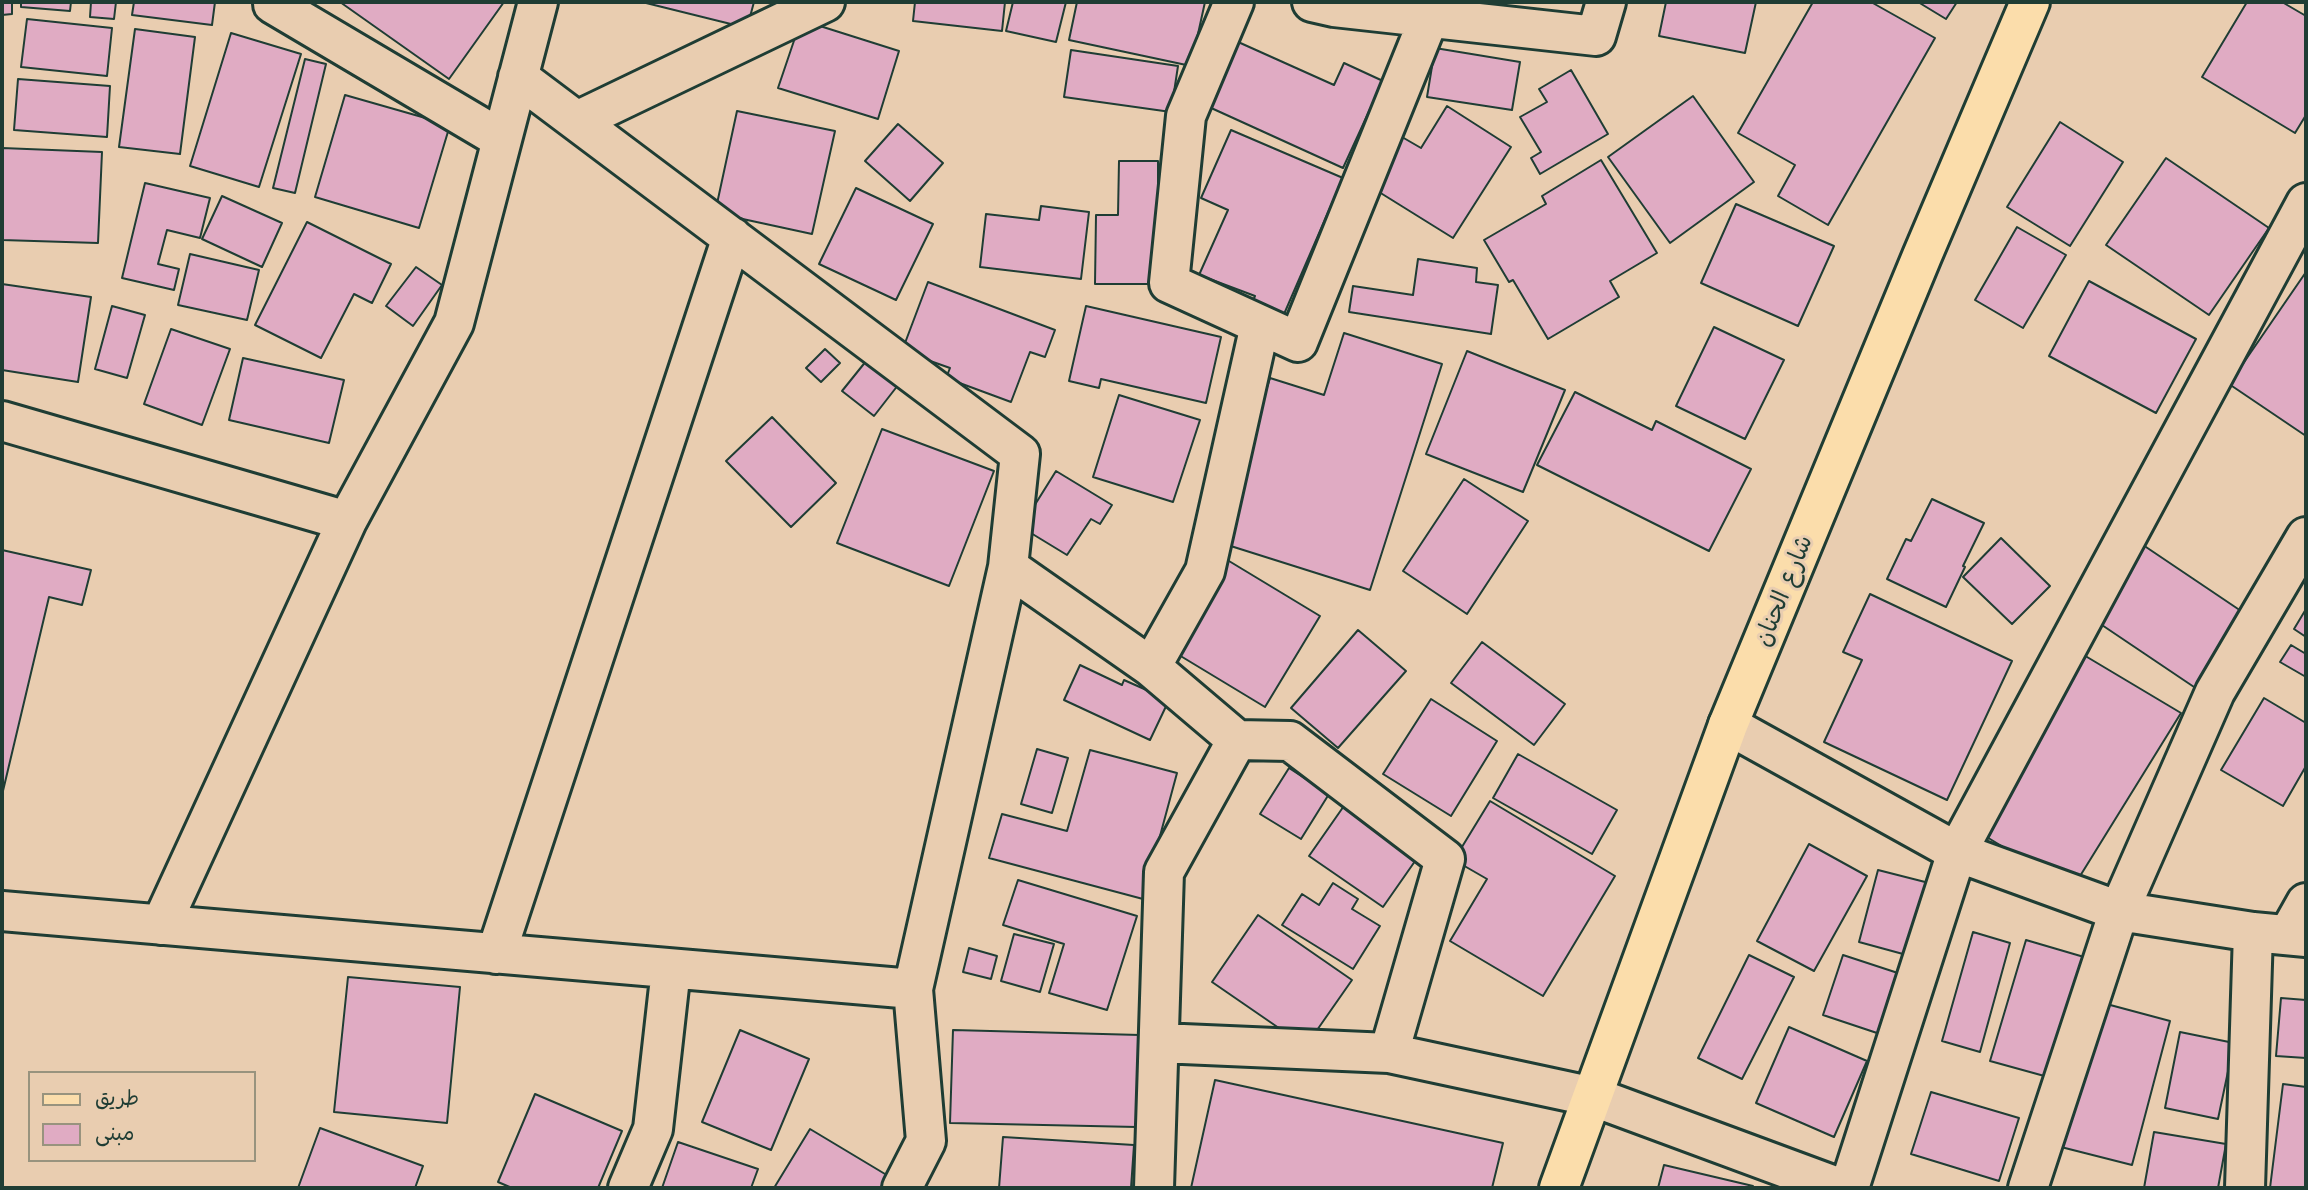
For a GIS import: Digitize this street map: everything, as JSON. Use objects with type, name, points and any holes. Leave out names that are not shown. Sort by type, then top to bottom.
[{"type":"main road","name":"شارع الحنان","points":[[1559,1188],[1728,725],[2030,2]]},
{"type":"street","points":[[273,2],[501,139]]},
{"type":"street","points":[[161,925],[347,521],[454,323],[538,2]]},
{"type":"street","points":[[577,121],[825,2]]},
{"type":"street","points":[[1234,2],[1186,116],[1169,284],[1298,342],[1429,18]]},
{"type":"street","points":[[1327,4],[1596,36],[1606,2]]},
{"type":"street","points":[[518,77],[1020,454],[1008,567],[913,989],[926,1141],[902,1188]]},
{"type":"street","points":[[1849,1188],[1956,852],[2303,218]]},
{"type":"street","points":[[496,954],[732,237]]},
{"type":"street","points":[[1151,667],[1205,571],[1260,325]]},
{"type":"street","points":[[2,421],[347,521]]},
{"type":"street","points":[[2028,1188],[2119,911],[2215,692],[2306,537]]},
{"type":"street","points":[[1008,567],[1151,667],[1237,740],[1290,741],[1445,859],[1389,1053]]},
{"type":"street","points":[[1728,725],[1956,852],[2119,911],[2288,927],[2245,1188]]},
{"type":"street","points":[[1154,1188],[1164,872],[1237,740]]},
{"type":"street","points":[[2,911],[913,989]]},
{"type":"street","points":[[628,1188],[653,1129],[671,969]]},
{"type":"street","points":[[1160,1043],[1389,1053],[1594,1097],[1840,1188]]},
{"type":"building","points":[[2,2],[12,2],[12,14],[2,15]]},
{"type":"building","points":[[21,2],[71,2],[70,11],[21,7]]},
{"type":"building","points":[[91,2],[116,2],[114,19],[90,17]]},
{"type":"building","points":[[134,2],[215,2],[212,25],[132,15]]},
{"type":"building","points":[[340,2],[504,2],[449,79]]},
{"type":"building","points":[[642,2],[754,2],[747,28]]},
{"type":"building","points":[[915,2],[1005,2],[1002,31],[913,21]]},
{"type":"building","points":[[1013,2],[1066,2],[1056,42],[1006,31]]},
{"type":"building","points":[[1077,2],[1205,2],[1191,66],[1069,40]]},
{"type":"building","points":[[1666,2],[1756,2],[1745,53],[1659,36]]},
{"type":"building","points":[[1813,2],[1871,2],[1935,38],[1828,225],[1778,196],[1795,165],[1738,133]]},
{"type":"building","points":[[1918,2],[1957,2],[1946,19]]},
{"type":"building","points":[[2247,2],[2282,2],[2306,16],[2306,115],[2295,133],[2202,77]]},
{"type":"building","points":[[27,19],[112,28],[107,76],[21,67]]},
{"type":"building","points":[[801,20],[899,51],[878,119],[778,88]]},
{"type":"building","points":[[135,29],[195,37],[180,154],[119,147]]},
{"type":"building","points":[[231,33],[301,54],[259,187],[190,166]]},
{"type":"building","points":[[1227,37],[1334,85],[1344,63],[1383,81],[1343,168],[1198,102]]},
{"type":"building","points":[[1435,48],[1520,62],[1512,110],[1427,97]]},
{"type":"building","points":[[1071,50],[1178,66],[1171,112],[1064,97]]},
{"type":"building","points":[[305,59],[326,64],[295,193],[273,188]]},
{"type":"building","points":[[1571,70],[1608,134],[1540,174],[1531,158],[1541,152],[1520,117],[1547,102],[1539,89]]},
{"type":"building","points":[[18,79],[110,86],[107,137],[14,130]]},
{"type":"building","points":[[345,95],[450,125],[419,228],[315,197]]},
{"type":"building","points":[[1693,96],[1754,182],[1670,243],[1608,157]]},
{"type":"building","points":[[1447,106],[1511,147],[1453,238],[1371,187],[1402,137],[1421,148]]},
{"type":"building","points":[[737,111],[835,131],[812,234],[715,213]]},
{"type":"building","points":[[2060,122],[2123,162],[2070,246],[2007,207]]},
{"type":"building","points":[[898,124],[943,163],[910,201],[865,161]]},
{"type":"building","points":[[1231,130],[1343,178],[1278,328],[1247,315],[1255,296],[1199,275],[1228,210],[1201,198]]},
{"type":"building","points":[[2,148],[102,152],[98,243],[2,240]]},
{"type":"building","points":[[2166,158],[2269,228],[2209,315],[2106,245]]},
{"type":"building","points":[[1601,160],[1657,253],[1610,281],[1619,297],[1548,339],[1513,280],[1509,282],[1484,240],[1546,204],[1542,196]]},
{"type":"building","points":[[1119,161],[1158,161],[1158,284],[1095,284],[1096,215],[1118,215]]},
{"type":"building","points":[[145,183],[210,198],[200,238],[167,230],[158,264],[179,269],[174,290],[122,278]]},
{"type":"building","points":[[856,188],[933,224],[896,300],[819,264]]},
{"type":"building","points":[[222,196],[282,223],[262,267],[202,239]]},
{"type":"building","points":[[1736,204],[1834,246],[1798,326],[1701,283]]},
{"type":"building","points":[[1041,206],[1089,212],[1081,279],[980,267],[986,214],[1039,220]]},
{"type":"building","points":[[307,222],[391,264],[372,303],[354,294],[321,358],[255,325]]},
{"type":"building","points":[[2017,227],[2066,255],[2023,328],[1975,300]]},
{"type":"building","points":[[190,254],[259,270],[247,320],[178,305]]},
{"type":"building","points":[[1418,259],[1477,268],[1476,282],[1498,285],[1491,334],[1349,312],[1353,286],[1413,295]]},
{"type":"building","points":[[416,267],[442,285],[413,326],[386,306]]},
{"type":"building","points":[[2306,272],[2306,436],[2229,384]]},
{"type":"building","points":[[2089,281],[2196,339],[2156,413],[2049,356]]},
{"type":"building","points":[[928,282],[1055,330],[1045,357],[1030,352],[1011,402],[946,378],[950,368],[902,351]]},
{"type":"building","points":[[2,284],[91,297],[78,382],[2,370]]},
{"type":"building","points":[[112,306],[145,315],[127,378],[95,369]]},
{"type":"building","points":[[1086,306],[1221,337],[1206,403],[1101,379],[1099,388],[1069,381]]},
{"type":"building","points":[[1714,327],[1784,360],[1745,439],[1676,406]]},
{"type":"building","points":[[171,329],[230,349],[202,425],[144,404]]},
{"type":"building","points":[[1344,333],[1442,364],[1370,590],[1218,542],[1270,378],[1324,395]]},
{"type":"building","points":[[825,349],[840,363],[821,382],[806,368]]},
{"type":"building","points":[[1467,351],[1565,390],[1523,492],[1426,454]]},
{"type":"building","points":[[871,355],[902,380],[874,416],[842,391]]},
{"type":"building","points":[[243,358],[344,380],[329,443],[229,420]]},
{"type":"building","points":[[1575,392],[1652,430],[1656,421],[1751,469],[1709,551],[1537,465]]},
{"type":"building","points":[[1119,395],[1200,420],[1173,502],[1093,477]]},
{"type":"building","points":[[772,417],[836,483],[791,527],[726,461]]},
{"type":"building","points":[[882,429],[994,471],[949,586],[837,543]]},
{"type":"building","points":[[1056,471],[1112,505],[1100,524],[1091,519],[1067,555],[1021,527]]},
{"type":"building","points":[[1464,479],[1528,521],[1467,614],[1403,571]]},
{"type":"building","points":[[1932,499],[1984,523],[1946,607],[1887,579],[1906,539],[1911,541]]},
{"type":"building","points":[[2001,538],[2050,586],[2012,624],[1963,577]]},
{"type":"building","points":[[2143,545],[2247,615],[2197,689],[2093,619]]},
{"type":"building","points":[[2,550],[91,570],[82,605],[49,597],[2,795]]},
{"type":"building","points":[[1224,558],[1320,616],[1265,707],[1169,649]]},
{"type":"building","points":[[1870,594],[2012,661],[1947,800],[1824,742],[1862,660],[1843,652]]},
{"type":"building","points":[[2306,609],[2306,637],[2294,629]]},
{"type":"building","points":[[1358,630],[1406,671],[1338,748],[1291,708]]},
{"type":"building","points":[[1482,642],[1565,704],[1534,745],[1451,683]]},
{"type":"building","points":[[2291,645],[2306,654],[2306,677],[2280,662]]},
{"type":"building","points":[[2077,651],[2181,713],[2072,889],[1972,828]]},
{"type":"building","points":[[1080,665],[1122,685],[1124,680],[1169,700],[1150,740],[1064,700]]},
{"type":"building","points":[[2264,698],[2306,723],[2306,766],[2283,806],[2221,770]]},
{"type":"building","points":[[1431,699],[1497,741],[1451,816],[1383,774]]},
{"type":"building","points":[[1037,749],[1068,758],[1052,813],[1021,804]]},
{"type":"building","points":[[1090,750],[1177,773],[1143,899],[989,858],[1002,814],[1067,831]]},
{"type":"building","points":[[1518,754],[1617,810],[1592,854],[1493,798]]},
{"type":"building","points":[[1289,768],[1329,794],[1301,839],[1260,814]]},
{"type":"building","points":[[1490,801],[1615,876],[1543,996],[1450,941],[1487,879],[1454,860]]},
{"type":"building","points":[[1346,803],[1420,854],[1383,907],[1309,856]]},
{"type":"building","points":[[1809,844],[1867,876],[1814,971],[1757,941]]},
{"type":"building","points":[[1878,870],[1933,884],[1914,957],[1859,942]]},
{"type":"building","points":[[1018,880],[1137,916],[1107,1010],[1049,993],[1064,944],[1003,925]]},
{"type":"building","points":[[1333,883],[1358,899],[1352,909],[1380,926],[1353,969],[1282,925],[1302,894],[1319,905]]},
{"type":"building","points":[[1258,915],[1352,980],[1308,1043],[1289,1035],[1212,982]]},
{"type":"building","points":[[1973,932],[2010,943],[1980,1052],[1942,1041]]},
{"type":"building","points":[[1014,934],[1054,944],[1040,992],[1001,981]]},
{"type":"building","points":[[2026,940],[2084,957],[2048,1077],[1990,1061]]},
{"type":"building","points":[[969,948],[997,956],[991,979],[963,972]]},
{"type":"building","points":[[1749,955],[1794,977],[1742,1079],[1698,1058]]},
{"type":"building","points":[[1843,955],[1907,976],[1886,1036],[1823,1015]]},
{"type":"building","points":[[348,977],[460,987],[447,1123],[334,1112]]},
{"type":"building","points":[[2281,998],[2306,1000],[2306,1058],[2276,1056]]},
{"type":"building","points":[[2099,1002],[2170,1021],[2132,1165],[2061,1147]]},
{"type":"building","points":[[1789,1027],[1867,1061],[1834,1137],[1756,1103]]},
{"type":"building","points":[[740,1030],[809,1059],[771,1150],[702,1122]]},
{"type":"building","points":[[953,1030],[1140,1035],[1137,1127],[950,1123]]},
{"type":"building","points":[[2180,1032],[2234,1043],[2218,1119],[2165,1108]]},
{"type":"building","points":[[1215,1080],[1503,1143],[1492,1188],[1191,1188]]},
{"type":"building","points":[[2283,1084],[2306,1087],[2306,1188],[2270,1188]]},
{"type":"building","points":[[1931,1092],[2019,1118],[1999,1181],[1911,1154]]},
{"type":"building","points":[[535,1094],[622,1131],[598,1188],[512,1188],[498,1182]]},
{"type":"building","points":[[320,1128],[423,1166],[415,1188],[298,1188]]},
{"type":"building","points":[[810,1129],[890,1177],[883,1188],[774,1188]]},
{"type":"building","points":[[2154,1132],[2226,1144],[2218,1188],[2144,1188]]},
{"type":"building","points":[[1003,1137],[1134,1145],[1131,1188],[999,1188]]},
{"type":"building","points":[[678,1142],[758,1169],[751,1188],[662,1188]]},
{"type":"building","points":[[1664,1165],[1753,1186],[1658,1188]]}]
